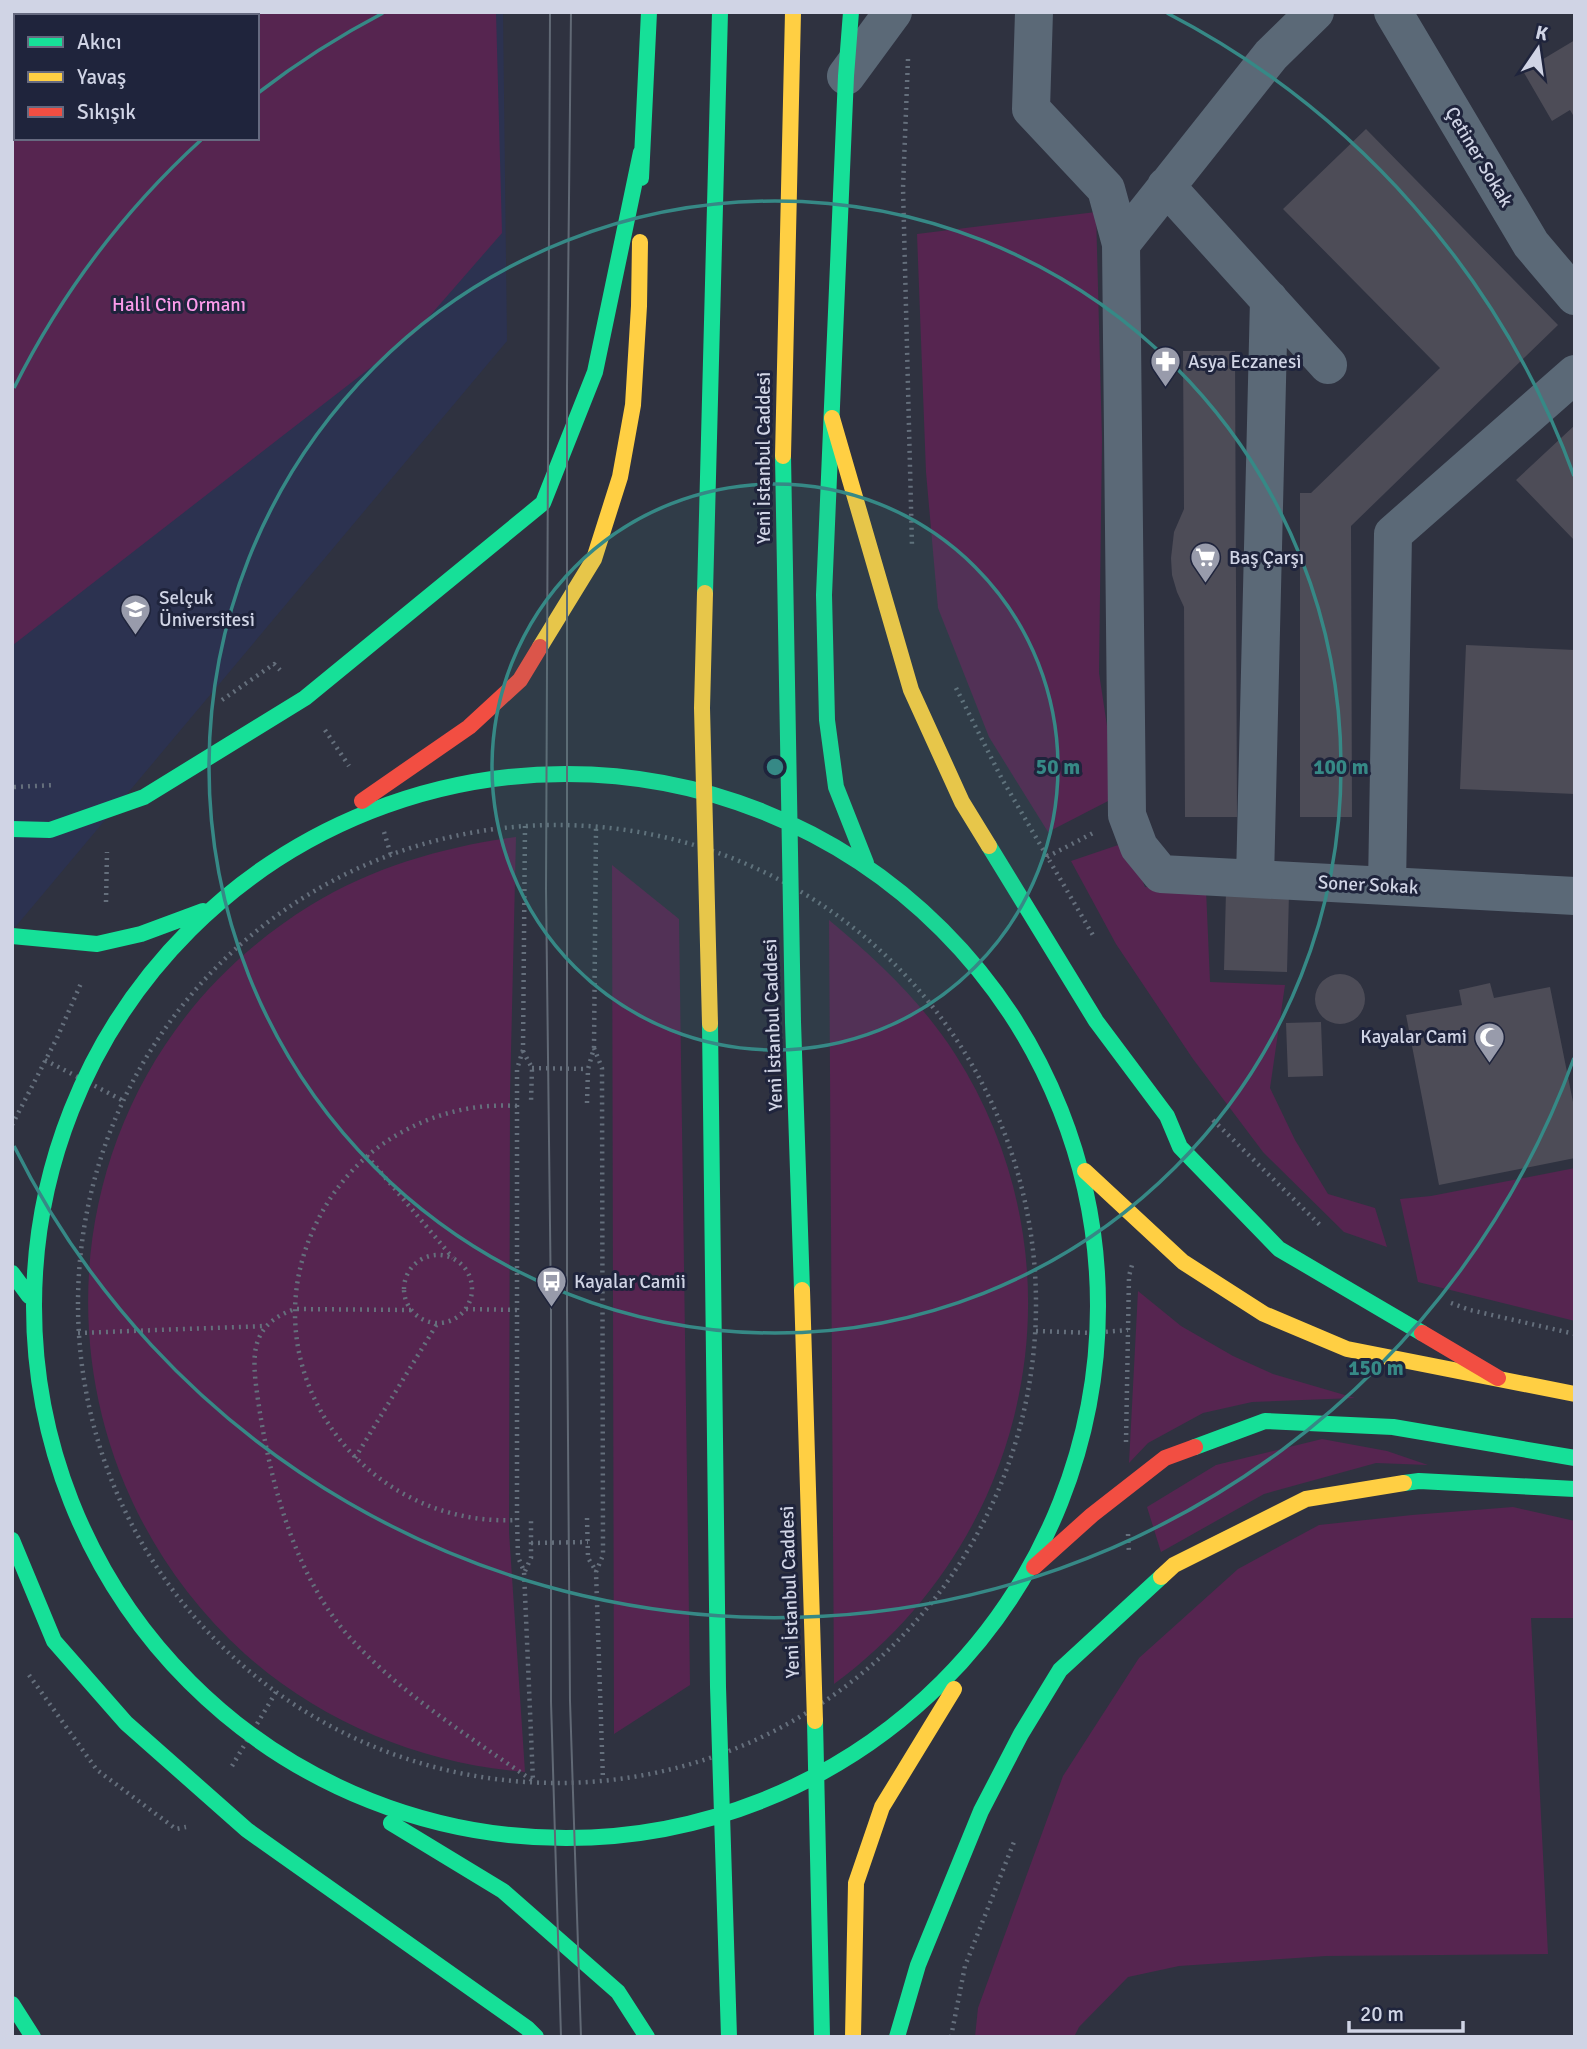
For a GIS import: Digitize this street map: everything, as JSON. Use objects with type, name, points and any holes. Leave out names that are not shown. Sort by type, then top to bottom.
[{"type":"main road","points":[[12,936],[97,944],[141,934],[203,911],[469,727],[520,680],[594,559],[620,477],[633,405],[639,306],[641,152],[649,12]]},
{"type":"main road","points":[[720,12],[702,708],[710,1014],[718,1687],[729,2037]]},
{"type":"main road","name":"Yeni İstanbul Caddesi","points":[[793,12],[783,420],[787,736],[822,2037]]},
{"type":"main road","points":[[851,12],[824,595],[827,720],[836,787],[866,863]]},
{"type":"main road","points":[[12,829],[50,830],[144,797],[305,698],[542,503],[595,372],[641,152]]},
{"type":"main road","points":[[832,418],[911,690],[962,802],[1096,1021],[1167,1116],[1180,1147],[1279,1249],[1498,1378]]},
{"type":"main road","points":[[322,829],[456,782],[598,772],[738,799],[866,863],[943,936],[1028,1036],[1085,1171],[1100,1260],[1101,1331],[1091,1413],[1068,1492],[1034,1567],[984,1640],[882,1807],[856,1883],[853,2037]]},
{"type":"main road","points":[[203,911],[110,1022],[51,1153],[29,1296],[47,1441],[103,1575],[194,1689],[312,1775],[503,1891],[618,1992],[647,2037]]},
{"type":"main road","points":[[1085,1171],[1183,1262],[1264,1314],[1347,1349],[1575,1394]]},
{"type":"main road","points":[[12,1273],[29,1296]]},
{"type":"main road","points":[[1034,1567],[1166,1458],[1265,1420],[1393,1427],[1575,1458]]},
{"type":"main road","points":[[897,2037],[918,1965],[981,1811],[1021,1734],[1060,1670],[1174,1565],[1306,1499],[1419,1481],[1575,1489]]},
{"type":"main road","points":[[12,1541],[54,1641],[126,1723],[247,1830],[536,2037]]},
{"type":"main road","points":[[312,1775],[427,1821],[440,1823],[549,1839],[673,1829],[790,1790],[896,1726],[984,1640]]},
{"type":"main road","points":[[12,2004],[33,2037]]},
{"type":"street","points":[[846,76],[893,12]]},
{"type":"street","points":[[1034,12],[1031,109],[1106,189],[1121,244],[1127,815]]},
{"type":"street","points":[[1121,244],[1272,55],[1315,12]]},
{"type":"street","name":"Çetiner Sokak","points":[[1392,12],[1531,244],[1575,296]]},
{"type":"street","points":[[1166,187],[1328,365]]},
{"type":"street","points":[[1255,879],[1269,299]]},
{"type":"street","points":[[1387,886],[1392,534],[1575,374]]},
{"type":"street","name":"Soner Sokak","points":[[1127,815],[1139,847],[1161,874],[1575,896]]},
{"type":"path","points":[[908,53],[903,188],[912,551]]},
{"type":"path","points":[[953,683],[1002,779],[1095,940]]},
{"type":"path","points":[[1047,857],[1127,815]]},
{"type":"path","points":[[525,826],[523,1051],[517,1069],[517,1520],[518,1557],[524,1572],[533,1781]]},
{"type":"path","points":[[525,826],[596,827],[680,842],[757,870],[793,889],[850,927],[891,962],[919,992],[967,1058],[1004,1131],[1017,1170],[1031,1236],[1036,1290],[1036,1331],[1026,1405],[1012,1454],[989,1512],[951,1577],[903,1635],[876,1662],[816,1707],[772,1731],[714,1756],[678,1767],[603,1780],[503,1779],[413,1760],[356,1738],[302,1709],[276,1692],[235,1658],[180,1601],[150,1557],[113,1487],[89,1412],[80,1359],[77,1280],[88,1201],[102,1150],[122,1100],[148,1054],[178,1010],[232,951],[296,902],[354,870],[409,849],[464,835],[525,826]]},
{"type":"path","points":[[587,1103],[588,1069],[594,1048],[596,827]]},
{"type":"path","points":[[594,1048],[602,1068],[603,1555],[596,1572],[603,1780]]},
{"type":"path","points":[[523,1051],[532,1068],[531,1102]]},
{"type":"path","points":[[45,1060],[122,1100]]},
{"type":"path","points":[[532,1068],[588,1069]]},
{"type":"path","points":[[517,1106],[479,1107],[431,1118],[397,1134],[367,1156],[335,1190],[317,1219],[301,1263],[295,1309],[297,1342],[308,1385],[322,1415],[355,1458],[381,1480],[409,1498],[473,1518],[517,1520]]},
{"type":"path","points":[[1212,1119],[1325,1229]]},
{"type":"path","points":[[367,1156],[466,1271],[471,1281],[471,1298],[466,1309],[454,1320],[437,1324],[422,1320],[405,1301],[403,1291],[409,1270],[427,1257],[437,1255],[454,1259]]},
{"type":"path","points":[[1133,1603],[1124,1490],[1129,1276],[1142,1224]]},
{"type":"path","points":[[1445,1300],[1470,1310],[1575,1334]]},
{"type":"path","points":[[411,1310],[295,1309],[278,1315],[266,1326],[257,1341],[254,1362],[263,1434],[275,1486],[292,1539],[320,1595],[351,1639],[392,1678],[439,1716],[533,1781]]},
{"type":"path","points":[[466,1309],[517,1310]]},
{"type":"path","points":[[355,1458],[437,1324]]},
{"type":"path","points":[[78,1333],[266,1326]]},
{"type":"path","points":[[1036,1331],[1091,1333],[1128,1330]]},
{"type":"path","points":[[524,1572],[531,1558],[531,1517]]},
{"type":"path","points":[[587,1518],[587,1558],[596,1572]]},
{"type":"path","points":[[531,1543],[587,1542]]},
{"type":"path","points":[[951,2037],[965,1966],[1014,1841]]},
{"type":"shaded area","name":"Halil Cin Ormanı","points":[[12,12],[503,12],[507,341],[12,931]]},
{"type":"green space","name":"Halil Cin Ormanı","points":[[12,12],[496,12],[502,233],[414,334],[13,645]]},
{"type":"green space","points":[[1096,212],[1102,439],[1099,673],[1109,739],[1112,799],[1048,832],[989,737],[938,608],[926,472],[917,234]]},
{"type":"green space","points":[[516,837],[510,1095],[509,1532],[525,1772],[449,1760],[376,1736],[341,1720],[275,1679],[245,1654],[170,1568],[119,1471],[93,1368],[90,1263],[110,1159],[154,1062],[221,976],[311,905],[359,880],[410,860],[462,846]]},
{"type":"green space","points":[[1127,842],[1145,887],[1206,889],[1210,982],[1285,985],[1270,1088],[1295,1140],[1328,1194],[1375,1208],[1387,1247],[1344,1232],[1263,1152],[1193,1059],[1116,944],[1071,861]]},
{"type":"green space","points":[[612,865],[679,919],[690,1685],[614,1734]]},
{"type":"green space","points":[[829,920],[897,982],[928,1016],[955,1054],[996,1135],[1021,1220],[1028,1307],[1019,1393],[995,1476],[956,1553],[902,1624],[834,1684]]},
{"type":"green space","points":[[1575,1168],[1575,1321],[1418,1282],[1400,1199],[1431,1196]]},
{"type":"green space","points":[[1138,1291],[1181,1326],[1233,1356],[1273,1374],[1355,1398],[1252,1402],[1203,1413],[1148,1443],[1129,1463]]},
{"type":"green space","points":[[1322,1439],[1387,1451],[1428,1465],[1376,1463],[1264,1494],[1161,1552],[1147,1507],[1216,1465]]},
{"type":"green space","points":[[1513,1507],[1575,1521],[1575,1618],[1531,1618],[1548,1954],[1326,1956],[1179,1966],[1128,1977],[1079,2027],[1074,2037],[975,2037],[978,2008],[1063,1776],[1139,1658],[1238,1569],[1319,1525]]},
{"type":"building","points":[[1575,40],[1575,113],[1573,115],[1570,110],[1552,121],[1523,71]]},
{"type":"building","points":[[1366,129],[1558,325],[1351,526],[1352,817],[1300,817],[1300,493],[1311,493],[1440,368],[1283,209]]},
{"type":"building","name":"Baş Çarşı","points":[[1183,351],[1235,351],[1237,817],[1185,817],[1184,607],[1172,575],[1171,558],[1174,532],[1184,509]]},
{"type":"building","points":[[1575,425],[1575,541],[1516,480]]},
{"type":"building","points":[[1466,645],[1575,650],[1575,794],[1460,789]]},
{"type":"building","points":[[1226,891],[1289,893],[1287,972],[1224,970]]},
{"type":"building","points":[[1340,974],[1357,982],[1365,999],[1357,1016],[1340,1024],[1323,1016],[1315,999],[1323,982]]},
{"type":"building","name":"Kayalar Cami","points":[[1490,983],[1494,998],[1550,987],[1575,1112],[1575,1158],[1439,1185],[1406,1015],[1462,1005],[1459,990]]},
{"type":"building","points":[[1321,1022],[1323,1076],[1288,1077],[1286,1023]]},
{"type":"tram line","points":[[550,12],[546,889],[551,1309],[551,1702],[561,2037]]},
{"type":"tram line","points":[[571,12],[567,386],[567,1309],[570,1701],[581,2037]]},
{"type":"traffic: fast","points":[[641,178],[649,12]]},
{"type":"traffic: fast","points":[[705,593],[720,12]]},
{"type":"traffic: fast","points":[[851,12],[824,595],[827,720],[836,787],[866,863]]},
{"type":"traffic: fast","points":[[12,829],[50,830],[144,797],[305,698],[543,503],[595,372],[641,152]]},
{"type":"traffic: fast","points":[[783,456],[793,1022],[802,1290]]},
{"type":"traffic: fast","points":[[566,774],[618,776],[670,784],[721,796],[770,814],[817,836],[862,863],[904,894],[942,930],[978,968],[1009,1010],[1036,1055],[1058,1102],[1076,1151],[1088,1202],[1096,1254],[1098,1306],[1096,1358],[1088,1410],[1076,1461],[1058,1510],[1036,1557],[1009,1602],[978,1644],[942,1682],[904,1718],[862,1749],[817,1776],[770,1798],[721,1816],[670,1828],[618,1836],[566,1838],[514,1836],[462,1828],[411,1816],[362,1798],[315,1776],[270,1749],[228,1718],[190,1682],[154,1644],[123,1602],[96,1557],[74,1510],[56,1461],[44,1410],[36,1358],[34,1306],[36,1254],[44,1202],[56,1151],[74,1102],[96,1055],[123,1010],[154,968],[190,930],[228,894],[270,863],[315,836],[362,814],[411,796],[462,784],[514,776],[566,774]]},
{"type":"traffic: fast","points":[[989,846],[1096,1021],[1167,1116],[1180,1147],[1279,1249],[1422,1333]]},
{"type":"traffic: fast","points":[[12,936],[97,944],[141,934],[203,911]]},
{"type":"traffic: fast","points":[[710,1024],[718,1687],[729,2037]]},
{"type":"traffic: fast","points":[[12,1273],[29,1296]]},
{"type":"traffic: fast","points":[[1195,1447],[1265,1421],[1393,1427],[1575,1458]]},
{"type":"traffic: fast","points":[[1404,1483],[1419,1481],[1575,1489]]},
{"type":"traffic: fast","points":[[12,1540],[54,1641],[126,1723],[247,1830],[536,2037]]},
{"type":"traffic: fast","points":[[897,2037],[918,1965],[981,1811],[1021,1734],[1060,1670],[1161,1577]]},
{"type":"traffic: fast","points":[[815,1721],[822,2037]]},
{"type":"traffic: fast","points":[[391,1823],[503,1891],[618,1992],[647,2037]]},
{"type":"traffic: fast","points":[[12,2004],[33,2037]]},
{"type":"traffic: slow","points":[[783,456],[793,12]]},
{"type":"traffic: slow","points":[[540,647],[594,559],[620,477],[633,405],[640,242]]},
{"type":"traffic: slow","points":[[832,418],[911,690],[962,802],[989,846]]},
{"type":"traffic: slow","points":[[705,593],[702,708],[710,1024]]},
{"type":"traffic: slow","points":[[1085,1171],[1183,1262],[1264,1314],[1347,1349],[1575,1394]]},
{"type":"traffic: slow","points":[[802,1290],[815,1721]]},
{"type":"traffic: slow","points":[[1161,1577],[1174,1565],[1306,1499],[1404,1483]]},
{"type":"traffic: slow","points":[[853,2037],[856,1883],[882,1807],[954,1689]]},
{"type":"traffic: jam","points":[[362,801],[469,727],[520,680],[540,647]]},
{"type":"traffic: jam","points":[[1422,1333],[1498,1378]]},
{"type":"traffic: jam","points":[[1034,1567],[1092,1515],[1165,1458],[1195,1447]]},
{"type":"place","name":"Asya Eczanesi","points":[[1165,389]]},
{"type":"place","name":"Baş Çarşı","points":[[1206,585]]},
{"type":"place","name":"Selçuk Üniversitesi","points":[[136,636]]},
{"type":"place","name":"Kayalar Cami","points":[[1490,1064]]},
{"type":"place","name":"Kayalar Camii","points":[[551,1309]]}]
